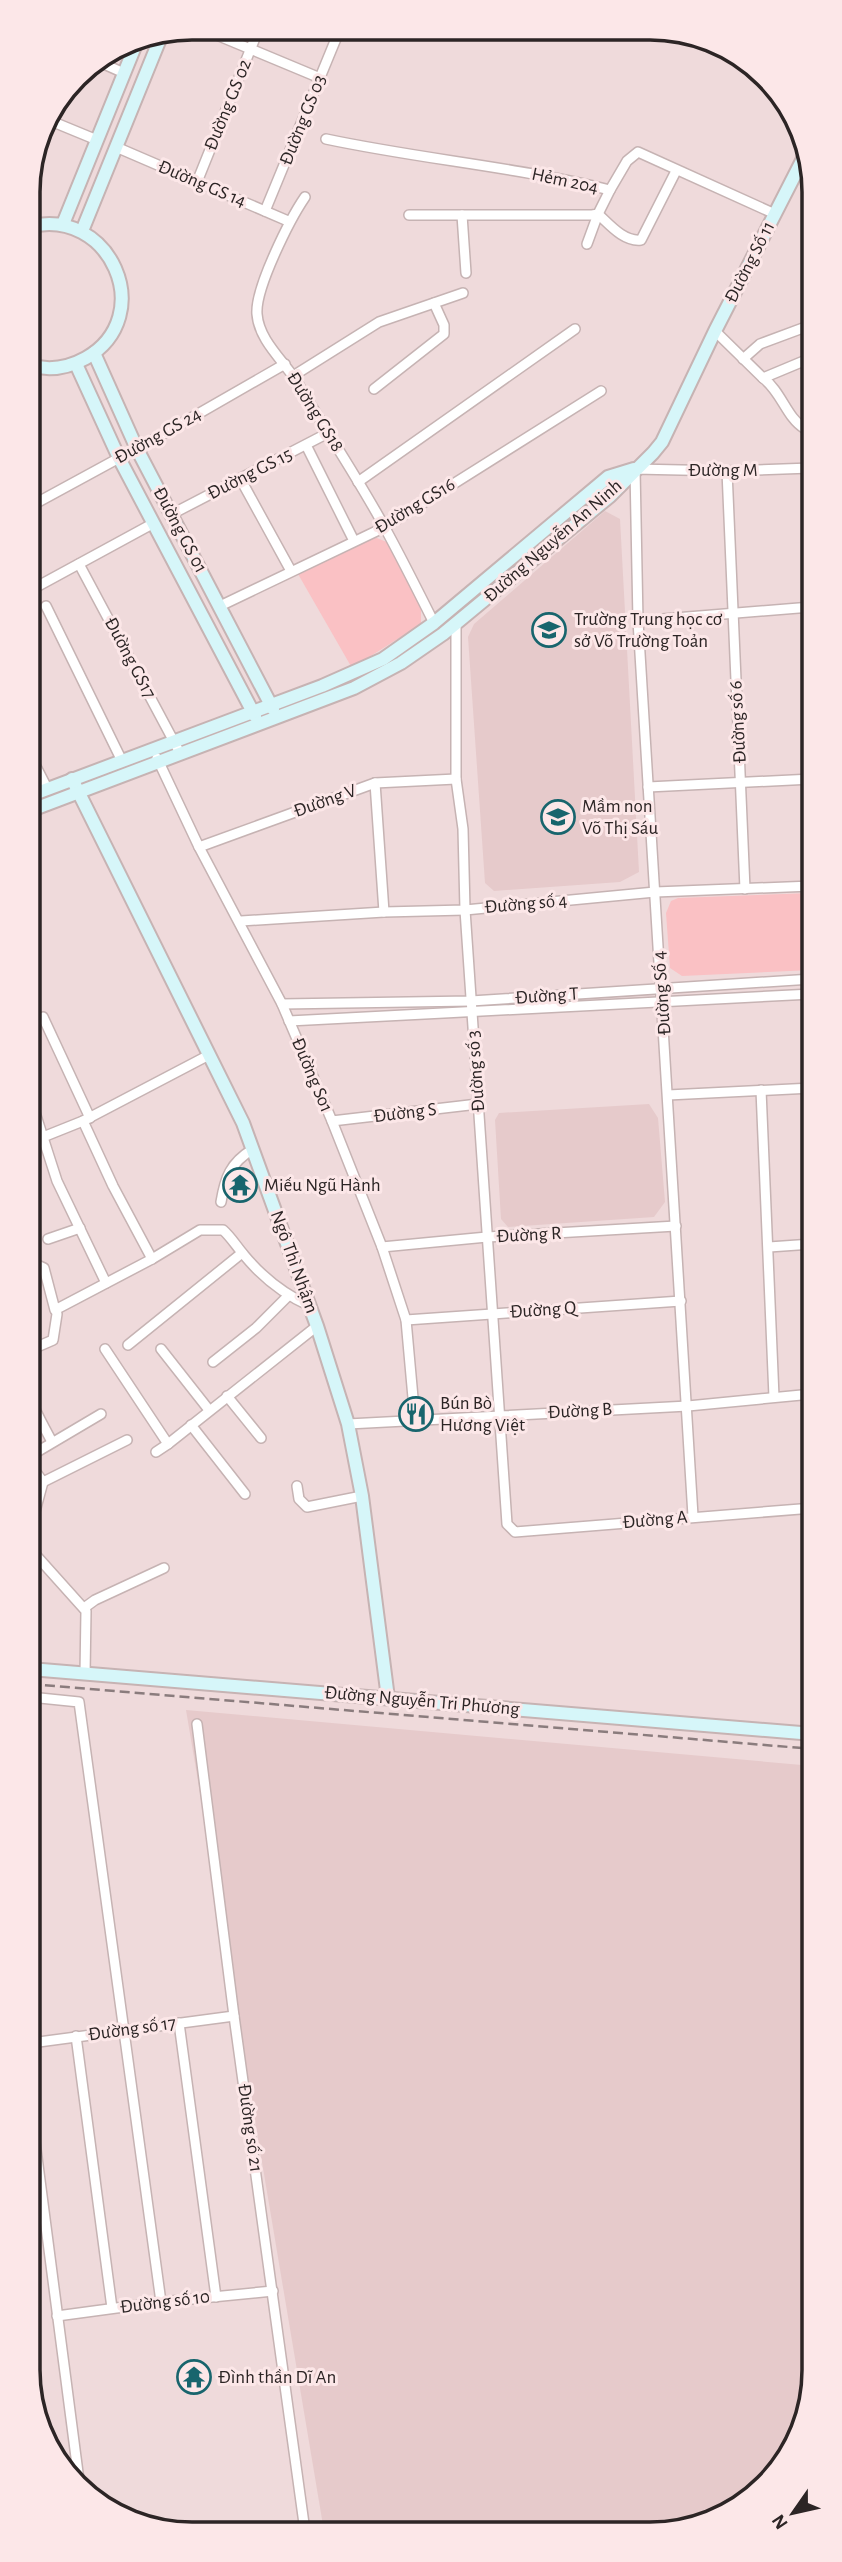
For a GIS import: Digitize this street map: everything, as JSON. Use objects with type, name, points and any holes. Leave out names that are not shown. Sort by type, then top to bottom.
[{"type":"main road","points":[[82,231],[158,44]]},
{"type":"main road","points":[[63,224],[132,53]]},
{"type":"main road","points":[[97,140],[116,147]]},
{"type":"main road","name":"Đường Số 11","points":[[635,469],[662,442],[715,331],[800,170]]},
{"type":"main road","points":[[41,223],[63,224],[82,231],[99,243],[112,260],[120,279],[122,300],[118,320],[108,338],[94,353],[76,364],[57,368],[41,366]]},
{"type":"main road","name":"Đường GS 01","points":[[94,353],[137,449],[277,717]]},
{"type":"main road","name":"Đường GS 01","points":[[76,364],[119,458],[259,723]]},
{"type":"main road","name":"Đường GS 24","points":[[119,458],[137,449]]},
{"type":"main road","name":"Đường Nguyễn An Ninh","points":[[177,748],[253,710],[355,673],[383,659],[435,623],[608,477],[635,469]]},
{"type":"main road","name":"Đường Nguyễn An Ninh","points":[[41,806],[155,756],[277,717],[368,681],[401,663],[456,624],[610,496],[635,469]]},
{"type":"main road","points":[[154,523],[172,514]]},
{"type":"main road","points":[[202,615],[220,606]]},
{"type":"main road","points":[[435,623],[443,634]]},
{"type":"main road","name":"Đường Nguyễn An Ninh","points":[[41,791],[122,761],[155,756]]},
{"type":"main road","name":"Ngô Thì Nhậm","points":[[72,779],[243,1123],[317,1326],[348,1424],[362,1496],[388,1698]]},
{"type":"main road","name":"Đường Nguyễn Tri Phương","points":[[40,1670],[801,1733]]},
{"type":"street","points":[[231,41],[320,78]]},
{"type":"street","name":"Đường GS 02","points":[[197,182],[254,41]]},
{"type":"street","name":"Đường GS 03","points":[[265,211],[335,41]]},
{"type":"street","points":[[109,66],[124,73]]},
{"type":"street","points":[[57,123],[97,140]]},
{"type":"street","name":"Hẻm 204","points":[[326,139],[610,190],[627,161],[638,152],[775,214]]},
{"type":"street","name":"Đường GS 14","points":[[116,147],[288,221]]},
{"type":"street","points":[[409,215],[598,214],[614,229],[634,241],[642,240],[676,171]]},
{"type":"street","points":[[587,244],[610,190]]},
{"type":"street","name":"Đường GS18","points":[[305,197],[288,221],[260,296],[257,310],[262,333],[293,376],[385,527],[435,623]]},
{"type":"street","points":[[462,215],[466,273]]},
{"type":"street","points":[[293,376],[379,321],[463,293]]},
{"type":"street","points":[[374,389],[444,334],[444,325],[434,303]]},
{"type":"street","points":[[358,482],[575,328]]},
{"type":"street","points":[[743,359],[760,344],[802,328]]},
{"type":"street","points":[[715,331],[780,396],[802,426]]},
{"type":"street","points":[[763,378],[802,362]]},
{"type":"street","name":"Đường GS 24","points":[[137,449],[285,364]]},
{"type":"street","name":"Đường GS16","points":[[220,606],[385,527],[601,391]]},
{"type":"street","name":"Đường GS 15","points":[[172,514],[328,433]]},
{"type":"street","points":[[306,445],[354,541]]},
{"type":"street","name":"Đường GS 24","points":[[41,501],[119,458]]},
{"type":"street","name":"Đường M","points":[[635,469],[727,471],[802,468]]},
{"type":"street","name":"Đường Số 4","points":[[635,469],[638,621],[693,1516]]},
{"type":"street","name":"Đường số 6","points":[[727,471],[745,889]]},
{"type":"street","points":[[241,480],[291,571]]},
{"type":"street","points":[[41,585],[154,523]]},
{"type":"street","name":"Đường GS17","points":[[79,564],[177,748]]},
{"type":"street","points":[[46,606],[122,761]]},
{"type":"street","points":[[638,621],[802,608]]},
{"type":"street","name":"Đường số 3","points":[[456,624],[456,779],[463,830],[465,909],[506,1518]]},
{"type":"street","name":"Đường So1","points":[[155,756],[282,1004],[382,1247],[406,1320],[415,1420]]},
{"type":"street","points":[[41,776],[47,788]]},
{"type":"street","name":"Đường V","points":[[200,847],[375,783],[456,779]]},
{"type":"street","points":[[648,787],[802,780]]},
{"type":"street","points":[[375,783],[384,912]]},
{"type":"street","name":"Đường số 4","points":[[240,921],[465,909],[654,892],[802,886]]},
{"type":"street","name":"Đường T","points":[[282,1004],[471,1001],[802,980]]},
{"type":"street","name":"Đường T","points":[[289,1021],[802,995]]},
{"type":"street","points":[[43,1017],[113,1186],[152,1259]]},
{"type":"street","points":[[43,1137],[87,1120],[209,1055]]},
{"type":"street","points":[[668,1095],[802,1088]]},
{"type":"street","points":[[761,1090],[774,1396]]},
{"type":"street","name":"Đường S","points":[[332,1121],[478,1104]]},
{"type":"street","points":[[41,1130],[57,1181],[106,1283]]},
{"type":"street","points":[[221,1202],[225,1178],[242,1156],[253,1149]]},
{"type":"street","name":"Đường R","points":[[382,1247],[488,1237],[676,1226]]},
{"type":"street","points":[[48,1239],[80,1228]]},
{"type":"street","points":[[41,1266],[44,1268],[55,1310],[152,1259],[200,1230],[222,1230],[259,1272],[288,1296],[310,1306]]},
{"type":"street","points":[[769,1247],[802,1245]]},
{"type":"street","points":[[128,1345],[242,1253]]},
{"type":"street","points":[[213,1362],[256,1328],[288,1296]]},
{"type":"street","name":"Đường Q","points":[[406,1320],[681,1301]]},
{"type":"street","points":[[40,1345],[53,1340],[57,1314]]},
{"type":"street","points":[[156,1452],[317,1326]]},
{"type":"street","points":[[104,1349],[167,1444]]},
{"type":"street","points":[[161,1349],[209,1410]]},
{"type":"street","name":"Đường B","points":[[348,1424],[688,1406],[801,1395]]},
{"type":"street","points":[[227,1396],[261,1438]]},
{"type":"street","points":[[40,1449],[101,1414]]},
{"type":"street","points":[[40,1421],[52,1442]]},
{"type":"street","points":[[191,1425],[245,1494]]},
{"type":"street","points":[[40,1492],[43,1482],[127,1440]]},
{"type":"street","points":[[40,1478],[43,1482]]},
{"type":"street","points":[[297,1486],[299,1499],[307,1507],[362,1496]]},
{"type":"street","name":"Đường A","points":[[506,1518],[509,1529],[515,1532],[801,1509]]},
{"type":"street","points":[[40,1560],[85,1608],[85,1674]]},
{"type":"street","points":[[85,1608],[95,1600],[163,1568]]},
{"type":"street","points":[[40,1698],[79,1702],[161,2302]]},
{"type":"street","name":"Đường số 21","points":[[197,1724],[304,2522]]},
{"type":"street","name":"Đường số 17","points":[[40,2042],[234,2016]]},
{"type":"street","points":[[179,2023],[216,2297]]},
{"type":"street","points":[[76,2036],[112,2308]]},
{"type":"street","points":[[40,2203],[77,2468]]},
{"type":"street","name":"Đường số 10","points":[[57,2316],[273,2291]]},
{"type":"shaded area","name":"Trường Trung học cơ sở Võ Trường Toản","points":[[605,511],[620,519],[639,872],[620,882],[494,891],[485,883],[468,637],[474,624]]},
{"type":"shaded area","points":[[372,536],[389,543],[421,606],[421,624],[352,668],[298,574]]},
{"type":"shaded area","points":[[802,893],[802,970],[682,976],[670,968],[666,913],[671,901],[678,898]]},
{"type":"shaded area","points":[[649,1104],[658,1118],[665,1202],[654,1217],[508,1227],[501,1219],[495,1120],[499,1113]]},
{"type":"shaded area","points":[[186,1710],[801,1765],[801,2379],[797,2409],[781,2446],[750,2484],[726,2501],[698,2514],[649,2522],[322,2522]]},
{"type":"railway","points":[[40,1685],[801,1748]]},
{"type":"place","name":"Trường Trung học cơ sở Võ Trường Toản","points":[[549,630]]},
{"type":"place","name":"Mầm non Võ Thị Sáu","points":[[558,817]]},
{"type":"place","name":"Miếu Ngũ Hành","points":[[240,1185]]},
{"type":"place","name":"Bún Bò Hương Việt","points":[[416,1414]]},
{"type":"place","name":"Đình thần Dĩ An","points":[[194,2377]]}]
